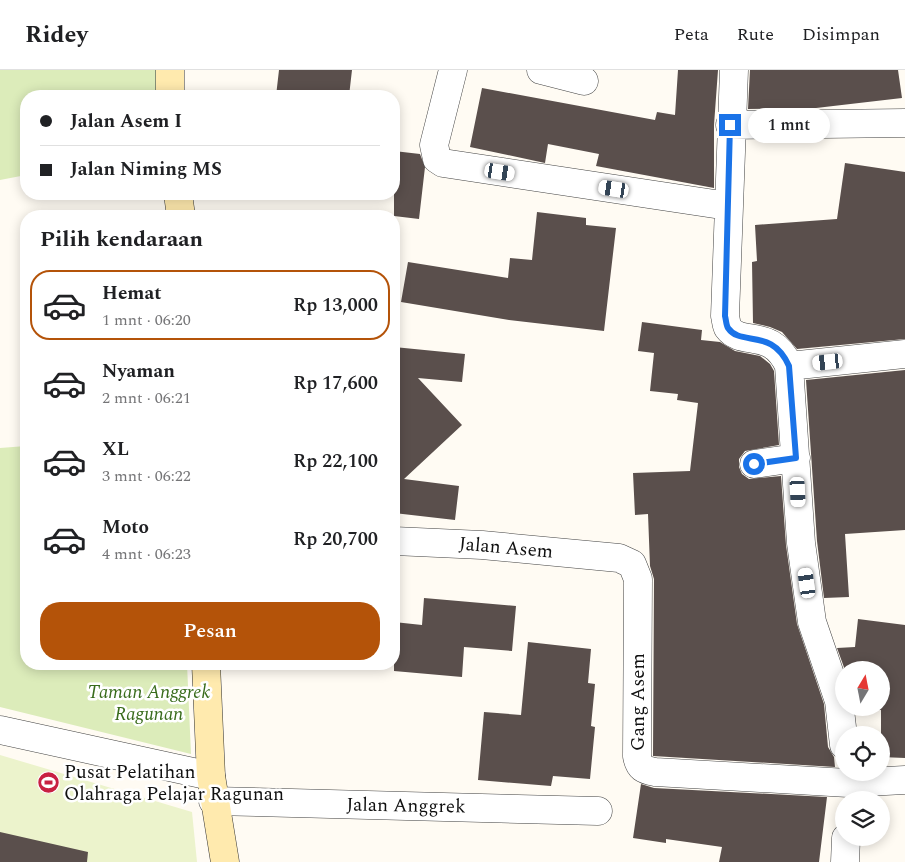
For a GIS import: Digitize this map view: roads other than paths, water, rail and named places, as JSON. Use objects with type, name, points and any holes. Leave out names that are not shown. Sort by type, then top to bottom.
[{"type":"main road","points":[[170,70],[170,90]]},
{"type":"main road","points":[[206,670],[212,789],[225,862]]},
{"type":"street","points":[[453,70],[434,145],[437,159],[443,163],[728,206]]},
{"type":"street","points":[[541,70],[584,81]]},
{"type":"street","points":[[734,70],[730,125],[725,316],[728,328],[737,334],[771,343],[783,352],[789,366],[801,544],[812,622],[839,701],[842,726]]},
{"type":"street","points":[[730,125],[905,123]]},
{"type":"street","points":[[789,366],[905,354]]},
{"type":"street","points":[[754,464],[796,458]]},
{"type":"street","name":"Jalan Asem","points":[[400,541],[482,545],[619,558]]},
{"type":"street","name":"Gang Asem","points":[[619,558],[632,564],[638,579],[637,756],[638,764],[642,768],[655,772],[848,785]]},
{"type":"street","name":"Jalan Anggrek","points":[[0,730],[212,789],[598,811]]},
{"type":"street","points":[[848,785],[905,780]]},
{"type":"street","points":[[845,862],[846,846]]},
{"type":"place","name":"Pusat Pelatihan Olahraga Pelajar Ragunan","points":[[48,783]]},
{"type":"park label","name":"Taman Anggrek Ragunan","points":[[149,703]]}]
